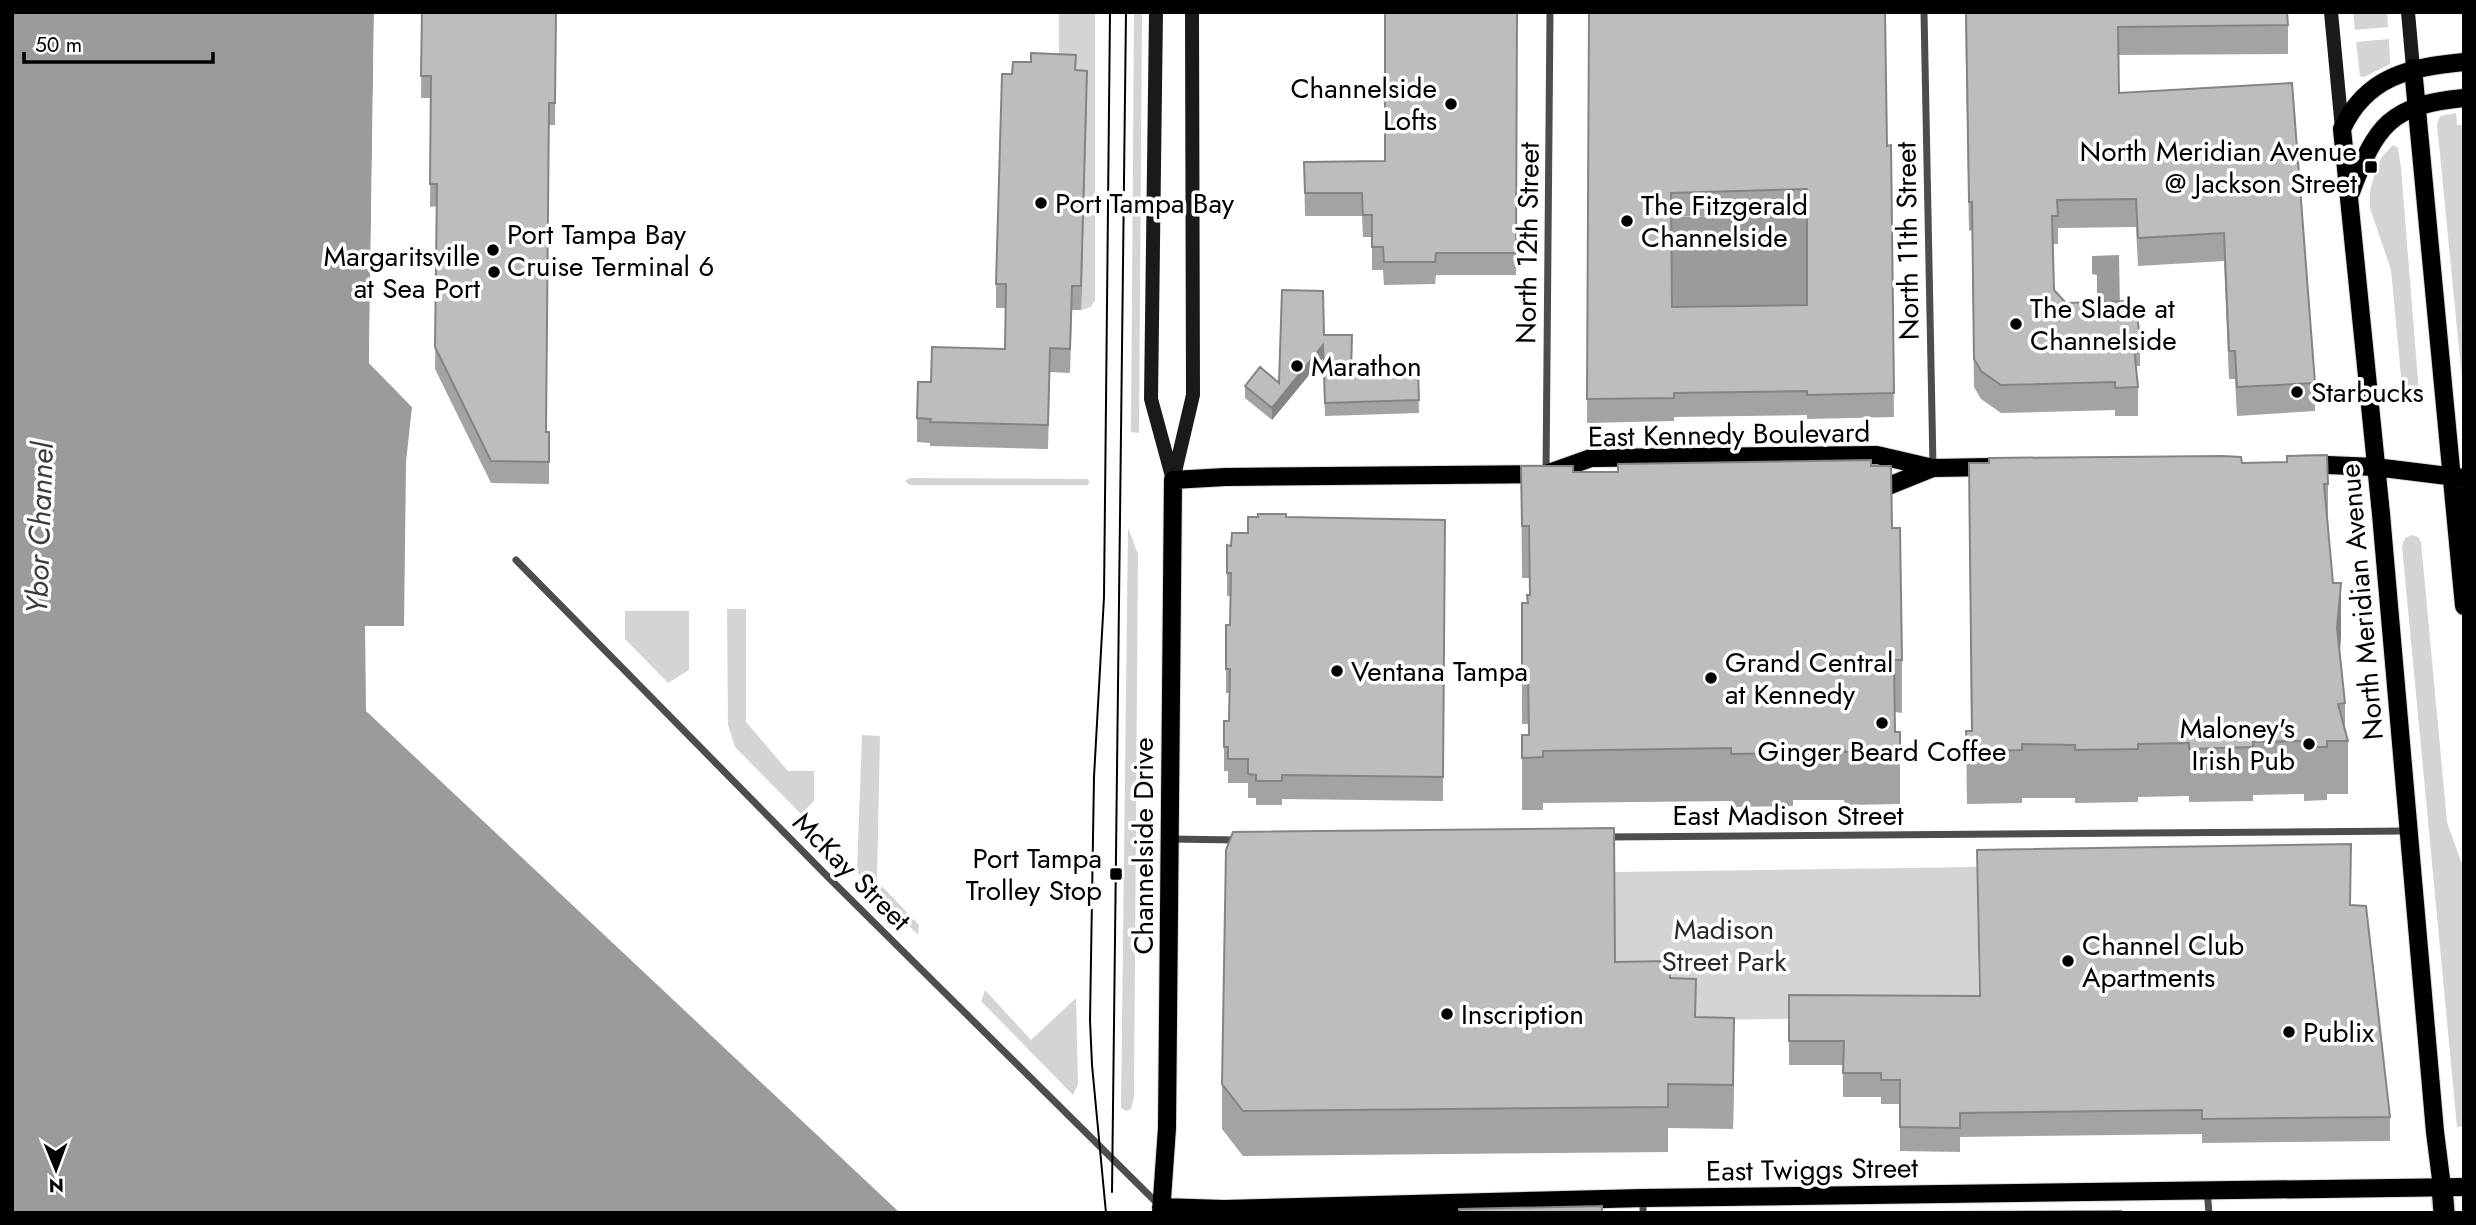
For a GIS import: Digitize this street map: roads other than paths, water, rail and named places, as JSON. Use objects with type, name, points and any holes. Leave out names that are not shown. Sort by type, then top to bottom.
[{"type":"highway","points":[[2442,1187],[2444,1213]]},
{"type":"main road","name":"Channelside Drive","points":[[1156,12],[1151,399],[1173,481]]},
{"type":"main road","name":"Channelside Drive","points":[[1161,1210],[1167,1128],[1173,481],[1193,395],[1192,12]]},
{"type":"main road","name":"North Meridian Avenue","points":[[2331,12],[2442,1187]]},
{"type":"main road","points":[[2408,12],[2458,477],[2464,606]]},
{"type":"main road","points":[[2342,129],[2350,114],[2369,93],[2391,78],[2413,68],[2464,62]]},
{"type":"main road","points":[[2349,198],[2375,136],[2394,118],[2417,106],[2464,98]]},
{"type":"main road","name":"East Kennedy Boulevard","points":[[1546,474],[1591,458],[1877,455],[1933,468],[2014,467]]},
{"type":"main road","points":[[2287,464],[2340,464],[2458,477]]},
{"type":"main road","name":"East Kennedy Boulevard","points":[[1847,493],[1875,493],[1933,468]]},
{"type":"main road","points":[[1173,481],[1225,477],[1546,474]]},
{"type":"main road","name":"East Kennedy Boulevard","points":[[1546,474],[1567,484]]},
{"type":"main road","name":"East Twiggs Street","points":[[1161,1210],[1643,1206],[2207,1189],[2464,1186]]},
{"type":"street","name":"North 12th Street","points":[[1546,474],[1550,12]]},
{"type":"street","name":"North 11th Street","points":[[1924,12],[1933,468]]},
{"type":"street","name":"McKay Street","points":[[516,560],[1161,1210]]},
{"type":"street","name":"East Madison Street","points":[[1599,837],[2408,831]]},
{"type":"street","points":[[1169,839],[1252,840]]},
{"type":"street","points":[[2207,1189],[2208,1213]]},
{"type":"water","name":"Ybor Channel","points":[[12,12],[374,12],[369,363],[412,407],[406,462],[404,626],[365,626],[366,711],[900,1213],[12,1213]]},
{"type":"water","points":[[1802,208],[1814,220],[1807,227],[1807,368],[1673,370],[1666,222],[1675,211],[1682,217],[1794,213]]},
{"type":"water","points":[[2119,255],[2120,307],[2097,307],[2097,275],[2092,274],[2092,256]]},
{"type":"tram line","points":[[1106,1213],[1090,1020],[1094,777],[1104,597],[1110,12]]},
{"type":"tram line","points":[[1112,1192],[1126,12]]},
{"type":"place","name":"Channelside Lofts","points":[[1451,104]]},
{"type":"place","name":"North Meridian Avenue @ Jackson Street","points":[[2371,167]]},
{"type":"place","name":"Port Tampa Bay","points":[[1041,203]]},
{"type":"place","name":"The Fitzgerald Channelside","points":[[1627,221]]},
{"type":"place","name":"Port Tampa Bay Cruise Terminal 6","points":[[493,250]]},
{"type":"place","name":"Margaritsville at Sea Port","points":[[494,272]]},
{"type":"place","name":"The Slade at Channelside","points":[[2016,324]]},
{"type":"place","name":"Marathon","points":[[1297,366]]},
{"type":"place","name":"Starbucks","points":[[2297,392]]},
{"type":"place","name":"Ventana Tampa","points":[[1337,671]]},
{"type":"place","name":"Grand Central at Kennedy","points":[[1711,678]]},
{"type":"place","name":"Ginger Beard Coffee","points":[[1882,723]]},
{"type":"place","name":"Maloney's Irish Pub","points":[[2309,744]]},
{"type":"place","name":"Port Tampa Trolley Stop","points":[[1116,874]]},
{"type":"place","name":"Channel Club Apartments","points":[[2068,961]]},
{"type":"place","name":"Inscription","points":[[1447,1014]]},
{"type":"place","name":"Publix","points":[[2289,1032]]},
{"type":"park label","name":"Madison Street Park","points":[[1724,945]]}]
